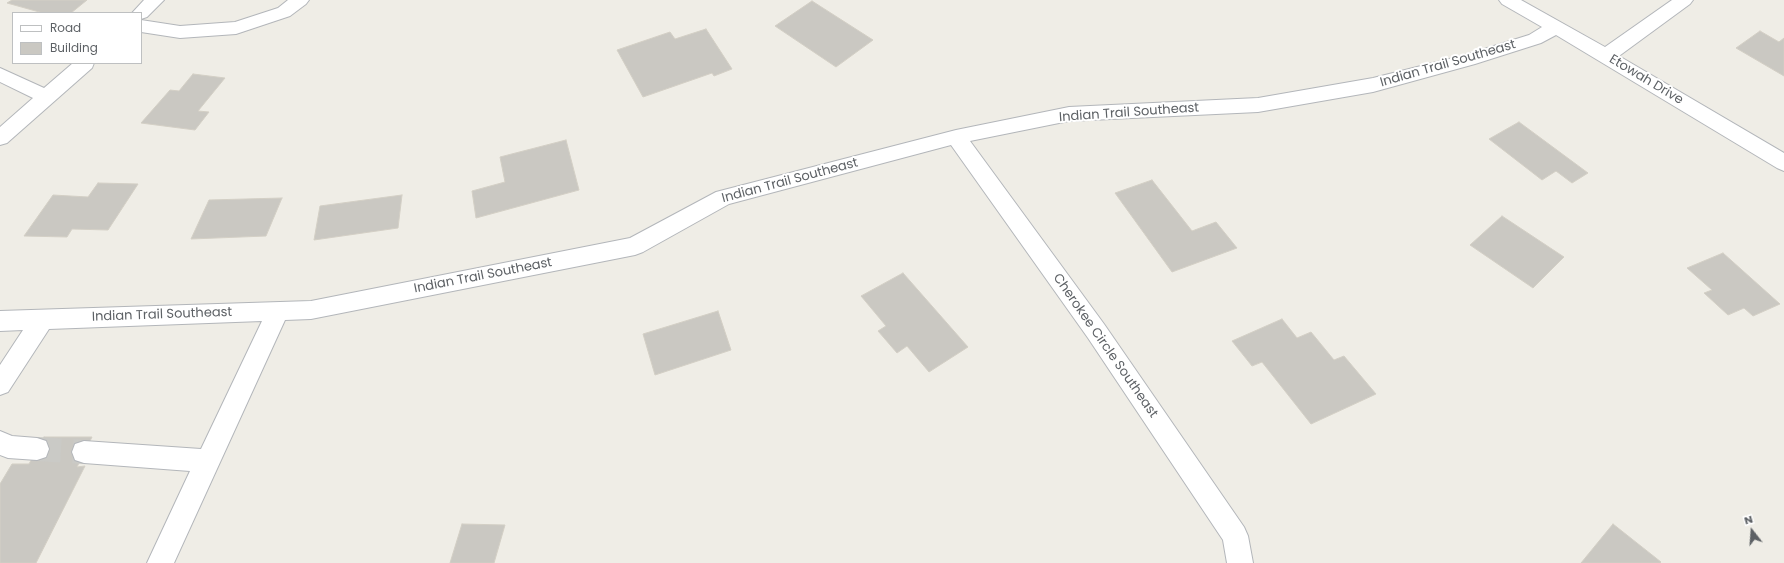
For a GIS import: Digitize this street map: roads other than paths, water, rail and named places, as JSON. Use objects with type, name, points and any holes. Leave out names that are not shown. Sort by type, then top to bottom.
[{"type":"street","points":[[142,12],[155,0]]},
{"type":"street","points":[[142,26],[180,32],[236,28],[284,12],[300,0]]},
{"type":"street","name":"Etowah Drive","points":[[1508,0],[1606,56],[1784,163]]},
{"type":"street","points":[[1606,56],[1684,0]]},
{"type":"street","name":"Indian Trail Southeast","points":[[0,321],[311,310],[635,246],[723,198],[956,137],[1069,114],[1258,105],[1373,85],[1468,60],[1535,39],[1556,27]]},
{"type":"street","points":[[0,138],[84,64]]},
{"type":"street","points":[[0,74],[46,97]]},
{"type":"street","name":"Cherokee Circle Southeast","points":[[956,137],[1096,331],[1235,536],[1240,563]]},
{"type":"street","points":[[160,563],[278,310]]},
{"type":"street","points":[[0,385],[42,320]]},
{"type":"street","points":[[0,442],[8,446],[37,449]]},
{"type":"street","points":[[84,452],[208,461]]},
{"type":"tunnel","points":[[37,449],[84,452]]}]
